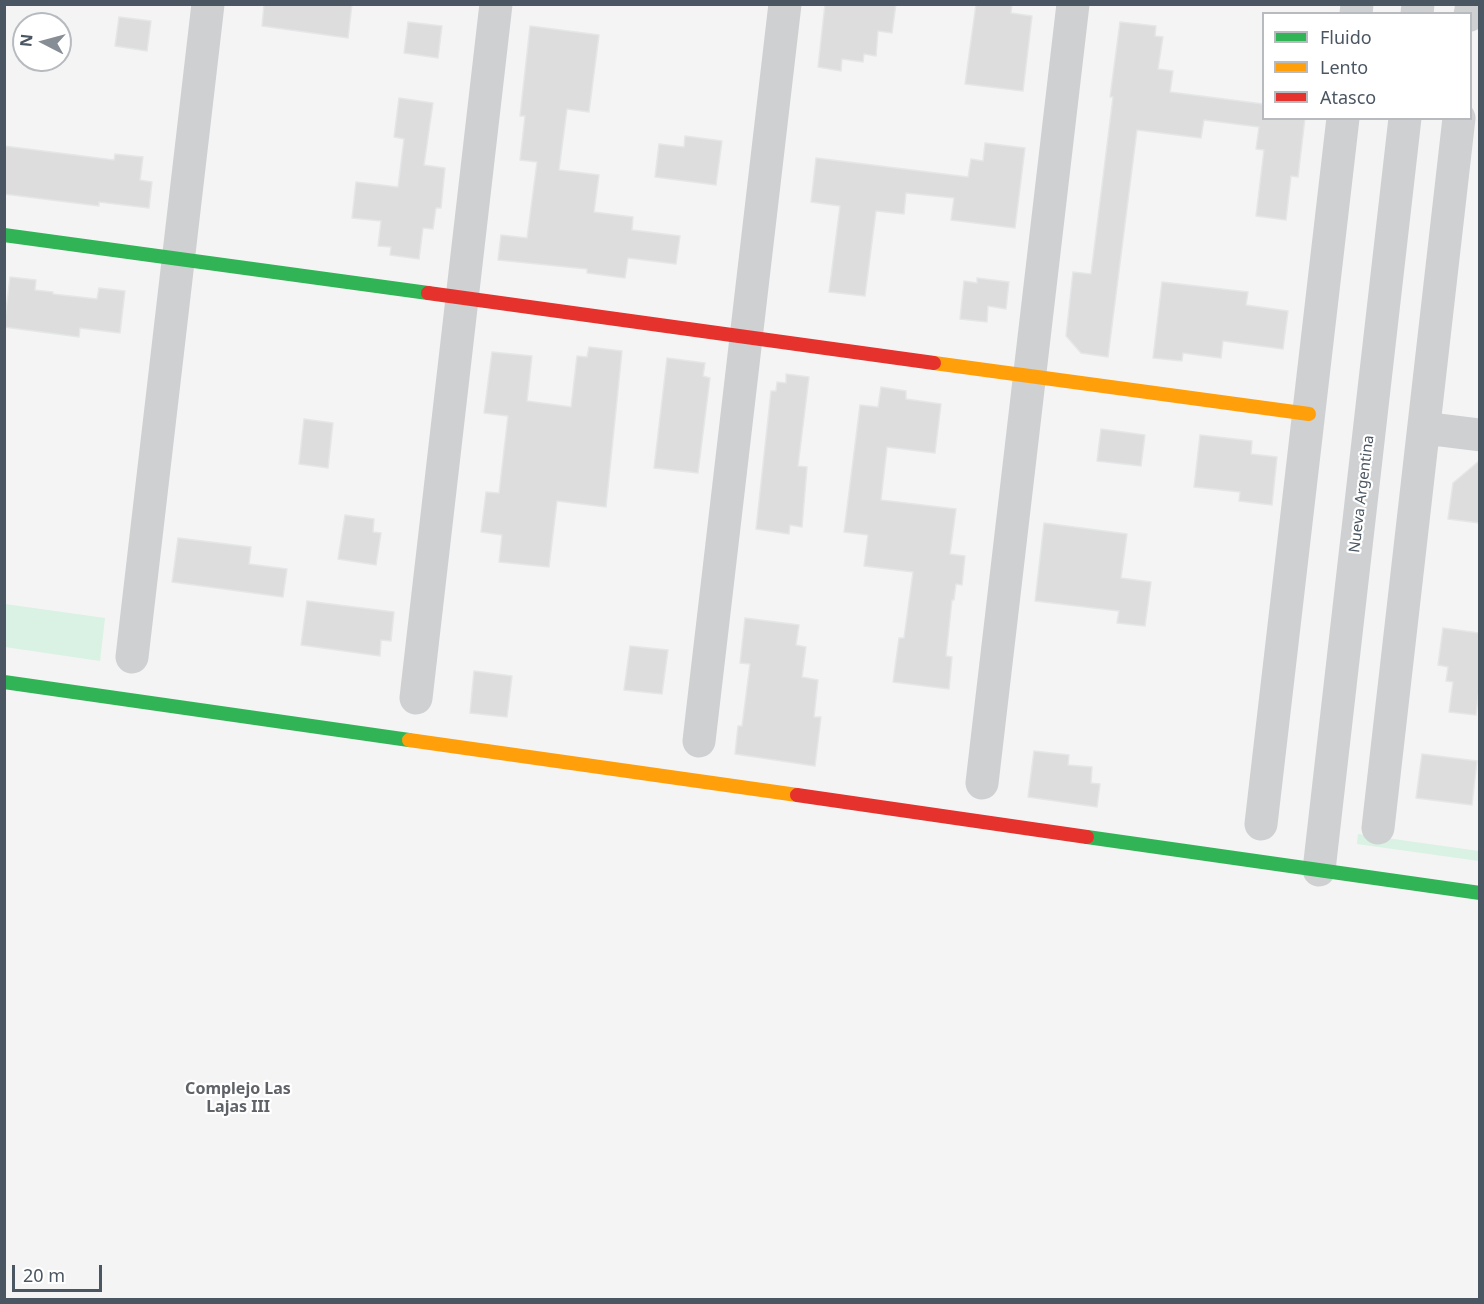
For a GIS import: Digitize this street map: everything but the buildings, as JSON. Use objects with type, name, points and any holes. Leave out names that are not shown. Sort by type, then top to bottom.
[{"type":"street","points":[[132,657],[208,4]]},
{"type":"street","points":[[416,698],[496,4]]},
{"type":"street","points":[[699,741],[784,4]]},
{"type":"street","points":[[982,783],[1073,4]]},
{"type":"street","points":[[1262,824],[1343,120]]},
{"type":"street","name":"Nueva Argentina","points":[[1318,870],[1405,120]]},
{"type":"street","points":[[1378,828],[1459,120]]},
{"type":"street","points":[[4,235],[1309,414]]},
{"type":"street","points":[[1424,428],[1479,435]]},
{"type":"street","points":[[4,682],[1479,893]]},
{"type":"green space","points":[[5,604],[105,618],[100,661],[5,647]]},
{"type":"green space","points":[[1358,834],[1479,851],[1479,861],[1357,844]]},
{"type":"traffic: fast","points":[[4,235],[428,293]]},
{"type":"traffic: fast","points":[[4,682],[409,740]]},
{"type":"traffic: fast","points":[[1087,837],[1480,893]]},
{"type":"traffic: slow","points":[[934,363],[1309,414]]},
{"type":"traffic: slow","points":[[409,740],[797,795]]},
{"type":"traffic: jam","points":[[428,293],[934,363]]},
{"type":"traffic: jam","points":[[797,795],[1087,837]]},
{"type":"district","name":"Complejo Las Lajas III","points":[[238,1098]]}]
